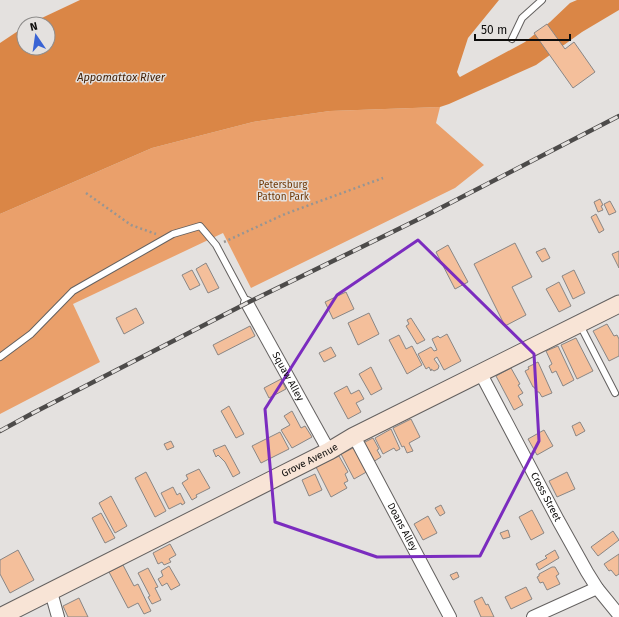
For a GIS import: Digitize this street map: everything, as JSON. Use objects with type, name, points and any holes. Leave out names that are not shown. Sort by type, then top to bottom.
[{"type":"main road","name":"Grove Avenue","points":[[0,617],[329,451],[354,436],[619,304]]},
{"type":"street","name":"Squaw Alley","points":[[247,303],[329,451]]},
{"type":"street","name":"Cross Street","points":[[481,374],[558,520],[597,588],[619,615]]},
{"type":"street","name":"Doans Alley","points":[[354,436],[450,617]]},
{"type":"street","points":[[533,617],[597,588]]},
{"type":"street","points":[[50,592],[58,617]]},
{"type":"lane","points":[[512,39],[522,18],[542,0]]},
{"type":"lane","points":[[0,357],[31,334],[73,291],[173,234],[200,226],[216,245],[247,303]]},
{"type":"lane","points":[[580,324],[615,393]]},
{"type":"path","points":[[216,245],[284,214],[382,178]]},
{"type":"path","points":[[86,193],[131,224],[166,238]]},
{"type":"highlighted area","points":[[418,240],[534,354],[539,441],[480,556],[377,557],[275,522],[265,409],[337,295]]},
{"type":"green space","name":"Petersburg Patton Park","points":[[440,107],[436,123],[484,165],[455,188],[251,288],[223,233],[73,304],[100,362],[0,414],[0,214],[152,148],[253,122],[330,111]]},
{"type":"water","name":"Appomattox River","points":[[80,0],[499,0],[468,38],[457,72],[460,77],[525,42],[550,22],[570,3],[577,0],[619,0],[619,10],[582,32],[536,65],[449,104],[440,107],[330,111],[253,122],[152,148],[0,214],[0,43],[16,32],[16,56],[56,56],[56,16],[46,16]]},
{"type":"building","points":[[547,24],[565,49],[574,42],[595,72],[573,88],[534,33]]},
{"type":"building","points":[[600,199],[603,205],[601,206],[603,210],[598,212],[594,202]]},
{"type":"building","points":[[610,201],[616,212],[609,215],[604,204]]},
{"type":"building","points":[[596,214],[604,230],[599,233],[591,217]]},
{"type":"building","points":[[515,243],[532,277],[512,287],[526,315],[505,326],[474,264]]},
{"type":"building","points":[[448,245],[468,282],[455,289],[436,252]]},
{"type":"building","points":[[545,248],[550,258],[542,262],[536,252]]},
{"type":"building","points":[[619,251],[619,268],[612,254]]},
{"type":"building","points":[[206,263],[219,288],[208,293],[196,269]]},
{"type":"building","points":[[192,270],[200,285],[190,290],[182,275]]},
{"type":"building","points":[[574,270],[585,293],[573,299],[562,276]]},
{"type":"building","points":[[559,282],[571,306],[559,312],[546,289]]},
{"type":"building","points":[[346,292],[354,309],[333,319],[325,302]]},
{"type":"building","points":[[136,308],[144,323],[124,334],[116,318]]},
{"type":"building","points":[[369,313],[379,334],[358,345],[348,323]]},
{"type":"building","points":[[411,318],[425,340],[417,344],[406,326],[409,324],[407,320]]},
{"type":"building","points":[[607,324],[614,336],[617,335],[619,339],[619,356],[609,361],[593,331]]},
{"type":"building","points":[[250,326],[255,336],[218,355],[213,345]]},
{"type":"building","points":[[447,334],[461,361],[444,370],[437,357],[434,359],[439,366],[438,369],[434,371],[431,369],[431,371],[429,367],[426,369],[418,354],[431,347],[434,351],[437,350],[432,339],[438,336],[440,338]]},
{"type":"building","points":[[399,335],[406,349],[412,346],[422,365],[407,374],[389,340]]},
{"type":"building","points":[[576,338],[593,371],[577,379],[561,345]]},
{"type":"building","points":[[558,346],[574,380],[563,386],[556,371],[552,373],[549,366],[552,364],[546,351]]},
{"type":"building","points":[[331,347],[336,356],[324,362],[319,353]]},
{"type":"building","points":[[538,362],[552,393],[542,397],[533,387],[525,371],[529,369],[528,367]]},
{"type":"building","points":[[371,367],[382,389],[371,395],[359,374]]},
{"type":"building","points":[[511,368],[523,393],[518,396],[523,405],[514,410],[496,376]]},
{"type":"building","points":[[281,379],[286,389],[269,398],[264,388]]},
{"type":"building","points":[[347,386],[351,394],[359,390],[364,399],[356,403],[361,412],[348,419],[334,393]]},
{"type":"building","points":[[229,406],[244,434],[236,438],[221,411]]},
{"type":"building","points":[[292,411],[301,428],[305,426],[312,437],[292,448],[281,430],[290,425],[284,416]]},
{"type":"building","points":[[411,419],[420,437],[409,443],[413,451],[407,453],[404,446],[402,447],[393,428]]},
{"type":"building","points":[[580,422],[585,431],[576,436],[572,426]]},
{"type":"building","points":[[391,429],[400,449],[396,451],[394,448],[383,454],[375,438]]},
{"type":"building","points":[[544,430],[553,446],[537,455],[528,439]]},
{"type":"building","points":[[280,432],[289,449],[261,463],[252,446]]},
{"type":"building","points":[[373,438],[379,449],[377,450],[381,457],[373,462],[363,443]]},
{"type":"building","points":[[171,441],[174,447],[167,450],[164,444]]},
{"type":"building","points":[[225,445],[240,473],[233,477],[225,462],[218,455],[216,457],[213,450]]},
{"type":"building","points":[[357,446],[370,470],[354,479],[341,454]]},
{"type":"building","points":[[339,456],[348,472],[345,474],[348,481],[344,483],[347,488],[331,497],[316,467]]},
{"type":"building","points":[[199,469],[210,488],[196,495],[197,497],[192,500],[182,483],[188,479],[186,475]]},
{"type":"building","points":[[146,472],[166,511],[155,517],[135,478]]},
{"type":"building","points":[[567,472],[575,489],[557,497],[549,481]]},
{"type":"building","points":[[315,474],[322,490],[309,496],[302,480]]},
{"type":"building","points":[[173,487],[177,495],[180,493],[185,503],[182,505],[181,503],[169,509],[161,493]]},
{"type":"building","points":[[111,496],[127,526],[115,533],[99,503]]},
{"type":"building","points":[[441,505],[445,513],[440,516],[435,508]]},
{"type":"building","points":[[532,510],[544,533],[531,540],[519,517]]},
{"type":"building","points":[[101,513],[115,538],[105,543],[92,518]]},
{"type":"building","points":[[428,516],[437,533],[423,540],[414,524]]},
{"type":"building","points":[[508,530],[510,537],[503,539],[500,533]]},
{"type":"building","points":[[613,531],[619,540],[598,556],[591,547]]},
{"type":"building","points":[[170,544],[176,555],[169,559],[171,562],[164,565],[162,562],[158,564],[153,553]]},
{"type":"building","points":[[18,550],[34,580],[10,593],[0,574],[0,560]]},
{"type":"building","points":[[555,550],[559,558],[539,570],[536,564],[547,558],[545,556]]},
{"type":"building","points":[[619,554],[619,574],[616,576],[611,570],[609,571],[604,564]]},
{"type":"building","points":[[123,565],[134,586],[138,584],[151,611],[144,614],[138,603],[128,608],[109,572]]},
{"type":"building","points":[[169,566],[180,585],[171,590],[167,583],[162,586],[158,579],[163,576],[161,571]]},
{"type":"building","points":[[552,567],[555,567],[559,574],[556,576],[560,584],[547,590],[543,582],[540,583],[537,577],[539,574]]},
{"type":"building","points":[[148,568],[158,587],[155,588],[161,600],[152,604],[148,597],[150,596],[138,573]]},
{"type":"building","points":[[457,572],[459,577],[453,580],[450,575]]},
{"type":"building","points":[[526,587],[532,599],[511,609],[505,597]]},
{"type":"building","points":[[482,597],[486,605],[488,604],[494,617],[481,617],[474,601]]},
{"type":"building","points":[[79,598],[88,617],[68,617],[63,606]]},
{"type":"railway","points":[[0,431],[247,303],[423,217],[619,116]]}]
